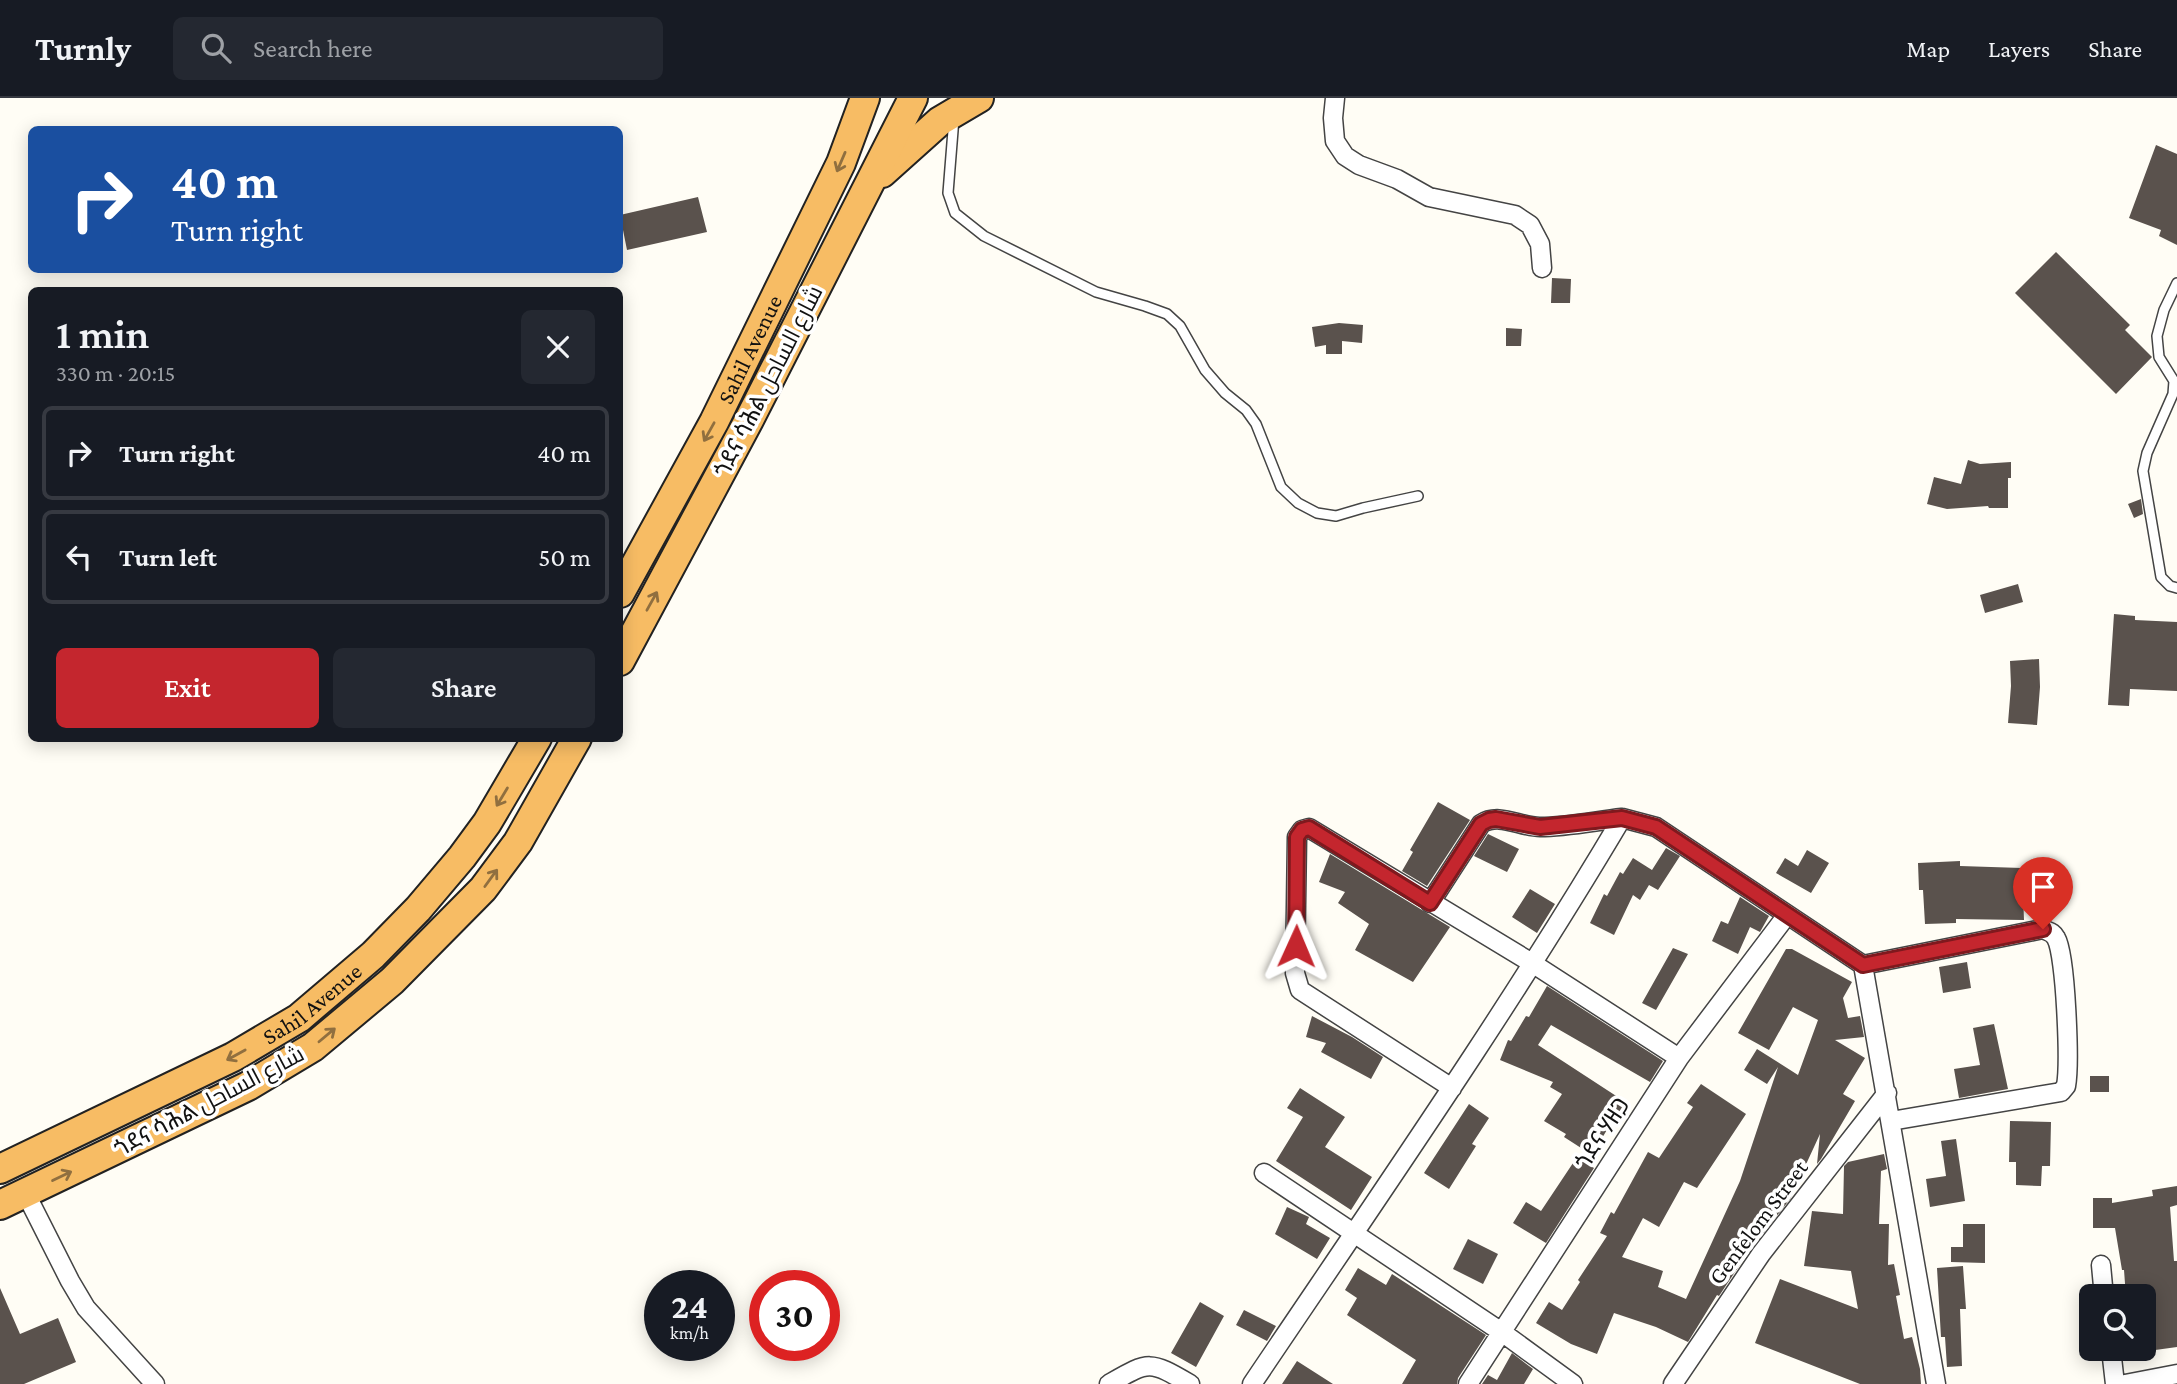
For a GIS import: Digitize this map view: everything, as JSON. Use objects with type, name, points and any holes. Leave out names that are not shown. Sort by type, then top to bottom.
[{"type":"highway","name":"Sahil Avenue","points":[[623,588],[714,422],[841,163],[865,98]]},
{"type":"highway","name":"ጎደና ሳሕል شارع الساحل","points":[[623,655],[709,496],[913,98]]},
{"type":"highway","points":[[867,187],[940,121],[978,98]]},
{"type":"highway","points":[[813,221],[842,235]]},
{"type":"highway","points":[[682,481],[709,496]]},
{"type":"highway","name":"Sahil Avenue","points":[[0,1169],[233,1057],[299,1018],[373,955],[418,909],[487,823],[535,742]]},
{"type":"highway","name":"ጎደና ሳሕል شارع الساحل","points":[[0,1205],[248,1086],[323,1039],[392,981],[483,889],[518,842],[575,742]]},
{"type":"street","points":[[1335,98],[1335,141],[1345,156],[1359,165],[1397,179],[1429,197],[1515,215],[1530,225],[1535,234],[1540,244],[1542,268]]},
{"type":"street","points":[[1252,1384],[1452,1088],[1622,818]]},
{"type":"street","points":[[1430,903],[1481,824],[1489,820],[1540,827],[1622,818],[1656,827],[1863,965],[2043,929],[2053,933],[2058,940],[2064,976],[2066,1086],[2061,1092],[1892,1121]]},
{"type":"street","points":[[1452,1088],[1300,990],[1295,973],[1297,837],[1302,830],[1309,828],[1532,963],[1679,1058]]},
{"type":"street","name":"ጎደና ሃዘጋ","points":[[1468,1384],[1679,1058],[1787,915]]},
{"type":"street","points":[[1863,965],[1936,1384]]},
{"type":"street","name":"Genfelom Street","points":[[1674,1384],[1761,1254],[1887,1093]]},
{"type":"street","points":[[1264,1173],[1503,1333],[1573,1384]]},
{"type":"street","points":[[26,1194],[86,1308],[155,1384]]},
{"type":"street","points":[[2101,1265],[2103,1284]]},
{"type":"street","points":[[2112,1361],[2115,1384]]},
{"type":"street","points":[[1109,1384],[1138,1367],[1151,1366],[1165,1369],[1190,1384]]},
{"type":"street","points":[[2125,1384],[2177,1374]]},
{"type":"lane","points":[[954,113],[948,193],[955,212],[984,236],[1096,292],[1167,314],[1180,326],[1205,370],[1224,393],[1246,410],[1256,424],[1281,488],[1298,503],[1317,513],[1336,516],[1418,496]]},
{"type":"lane","points":[[2177,283],[2164,310],[2157,335],[2159,356],[2174,381],[2175,395],[2147,453],[2143,471],[2161,577],[2170,586],[2177,588]]},
{"type":"building","points":[[2156,145],[2177,154],[2177,245],[2159,236],[2161,230],[2129,218]]},
{"type":"building","points":[[698,197],[707,232],[627,250],[623,214]]},
{"type":"building","points":[[2056,252],[2130,325],[2125,330],[2152,357],[2116,394],[2015,293]]},
{"type":"building","points":[[1552,278],[1571,279],[1570,303],[1551,303]]},
{"type":"building","points":[[1339,323],[1363,325],[1362,343],[1342,341],[1342,354],[1326,354],[1326,345],[1315,347],[1312,327]]},
{"type":"building","points":[[1506,328],[1522,329],[1521,346],[1506,346]]},
{"type":"building","points":[[1968,460],[1980,464],[2011,462],[2008,508],[1988,506],[1947,509],[1927,504],[1934,477],[1961,484]]},
{"type":"building","points":[[2141,499],[2143,514],[2134,518],[2128,504]]},
{"type":"building","points":[[2018,584],[2023,602],[1985,613],[1980,595]]},
{"type":"building","points":[[2114,614],[2135,616],[2135,620],[2177,622],[2177,691],[2130,689],[2129,706],[2108,705]]},
{"type":"building","points":[[2039,659],[2037,725],[2008,723],[2010,661]]},
{"type":"building","points":[[1438,802],[1470,820],[1427,886],[1402,871],[1413,852],[1410,850]]},
{"type":"building","points":[[1488,834],[1519,849],[1507,872],[1474,856]]},
{"type":"building","points":[[1666,848],[1680,856],[1658,890],[1649,885],[1640,900],[1633,895],[1614,935],[1590,923],[1604,894],[1607,896],[1620,872],[1623,874],[1633,858],[1652,870]]},
{"type":"building","points":[[1807,850],[1829,863],[1811,893],[1776,873],[1785,858],[1798,866]]},
{"type":"building","points":[[1330,854],[1450,927],[1413,982],[1355,950],[1369,924],[1338,903],[1345,892],[1319,882]]},
{"type":"building","points":[[1960,861],[1960,866],[2022,868],[2024,920],[1956,919],[1956,923],[1925,924],[1918,863]]},
{"type":"building","points":[[1530,889],[1555,904],[1537,933],[1512,917]]},
{"type":"building","points":[[1740,897],[1769,916],[1760,932],[1750,927],[1738,954],[1712,941],[1721,921],[1728,924]]},
{"type":"building","points":[[1673,948],[1688,954],[1656,1010],[1642,1003]]},
{"type":"building","points":[[1786,949],[1792,949],[1852,982],[1843,998],[1848,1018],[1860,1016],[1864,1037],[1835,1040],[1865,1058],[1843,1094],[1855,1101],[1821,1159],[1817,1164],[1820,1134],[1790,1199],[1743,1259],[1734,1258],[1741,1263],[1719,1296],[1717,1295],[1688,1342],[1656,1327],[1614,1313],[1597,1354],[1571,1344],[1536,1323],[1549,1302],[1562,1310],[1607,1236],[1600,1233],[1611,1212],[1614,1214],[1648,1152],[1659,1158],[1693,1107],[1687,1103],[1701,1084],[1746,1114],[1697,1188],[1684,1182],[1659,1227],[1643,1218],[1622,1257],[1663,1271],[1658,1287],[1686,1299],[1740,1181],[1778,1067],[1767,1084],[1744,1070],[1757,1049],[1798,1075],[1818,1020],[1793,1007],[1769,1050],[1738,1033]]},
{"type":"building","points":[[1967,962],[1971,988],[1943,993],[1939,967]]},
{"type":"building","points":[[1547,986],[1663,1061],[1650,1082],[1551,1025],[1538,1045],[1630,1105],[1616,1126],[1611,1123],[1592,1155],[1564,1137],[1566,1134],[1544,1121],[1562,1094],[1550,1087],[1553,1082],[1500,1060],[1508,1040],[1511,1041],[1526,1016],[1529,1017]]},
{"type":"building","points":[[1312,1016],[1383,1057],[1371,1079],[1321,1052],[1326,1043],[1306,1037]]},
{"type":"building","points":[[1994,1024],[2008,1089],[1959,1098],[1954,1069],[1980,1065],[1973,1028]]},
{"type":"building","points":[[2090,1076],[2109,1076],[2109,1092],[2090,1092]]},
{"type":"building","points":[[1300,1088],[1345,1117],[1325,1147],[1372,1177],[1351,1210],[1276,1161],[1303,1117],[1287,1108]]},
{"type":"building","points":[[1469,1104],[1489,1118],[1472,1144],[1476,1146],[1449,1189],[1424,1173]]},
{"type":"building","points":[[2010,1121],[2051,1122],[2050,1166],[2042,1166],[2041,1186],[2016,1185],[2016,1162],[2009,1162]]},
{"type":"building","points":[[1956,1139],[1965,1201],[1930,1207],[1926,1179],[1946,1176],[1941,1141]]},
{"type":"building","points":[[1884,1154],[1887,1169],[1881,1171],[1879,1224],[1889,1224],[1888,1265],[1894,1264],[1900,1295],[1896,1296],[1904,1339],[1912,1337],[1921,1384],[1860,1384],[1755,1343],[1780,1279],[1858,1309],[1851,1271],[1804,1266],[1812,1211],[1843,1214],[1844,1166],[1848,1162]]},
{"type":"building","points":[[1577,1157],[1594,1168],[1546,1243],[1513,1223],[1526,1202],[1541,1211]]},
{"type":"building","points":[[2177,1186],[2177,1205],[2170,1207],[2174,1261],[2177,1261],[2177,1347],[2156,1350],[2156,1284],[2125,1284],[2115,1228],[2093,1228],[2093,1198],[2112,1198],[2112,1203],[2153,1196],[2152,1190]]},
{"type":"building","points":[[1287,1207],[1309,1217],[1306,1224],[1330,1238],[1317,1259],[1275,1234]]},
{"type":"building","points":[[1963,1224],[1985,1224],[1985,1263],[1951,1262],[1951,1247],[1963,1247]]},
{"type":"building","points":[[1468,1239],[1498,1254],[1483,1284],[1453,1269]]},
{"type":"building","points":[[1963,1266],[1966,1309],[1960,1309],[1962,1366],[1947,1367],[1945,1337],[1941,1337],[1937,1268]]},
{"type":"building","points":[[1358,1268],[1386,1285],[1392,1274],[1486,1335],[1458,1378],[1457,1384],[1402,1384],[1416,1360],[1347,1315],[1357,1298],[1345,1290]]},
{"type":"building","points":[[0,1288],[20,1334],[58,1318],[76,1362],[24,1384],[0,1384]]},
{"type":"building","points":[[1200,1302],[1224,1316],[1196,1367],[1171,1353]]},
{"type":"building","points":[[1244,1310],[1276,1326],[1267,1341],[1236,1325]]},
{"type":"building","points":[[1512,1353],[1533,1369],[1524,1384],[1482,1384],[1488,1375],[1497,1380]]},
{"type":"building","points":[[1297,1361],[1333,1384],[1282,1384]]},
{"type":"route","points":[[1296,946],[1297,837],[1302,830],[1309,828],[1430,903],[1481,824],[1496,819],[1540,827],[1622,818],[1656,827],[1863,965],[2043,929]]}]
